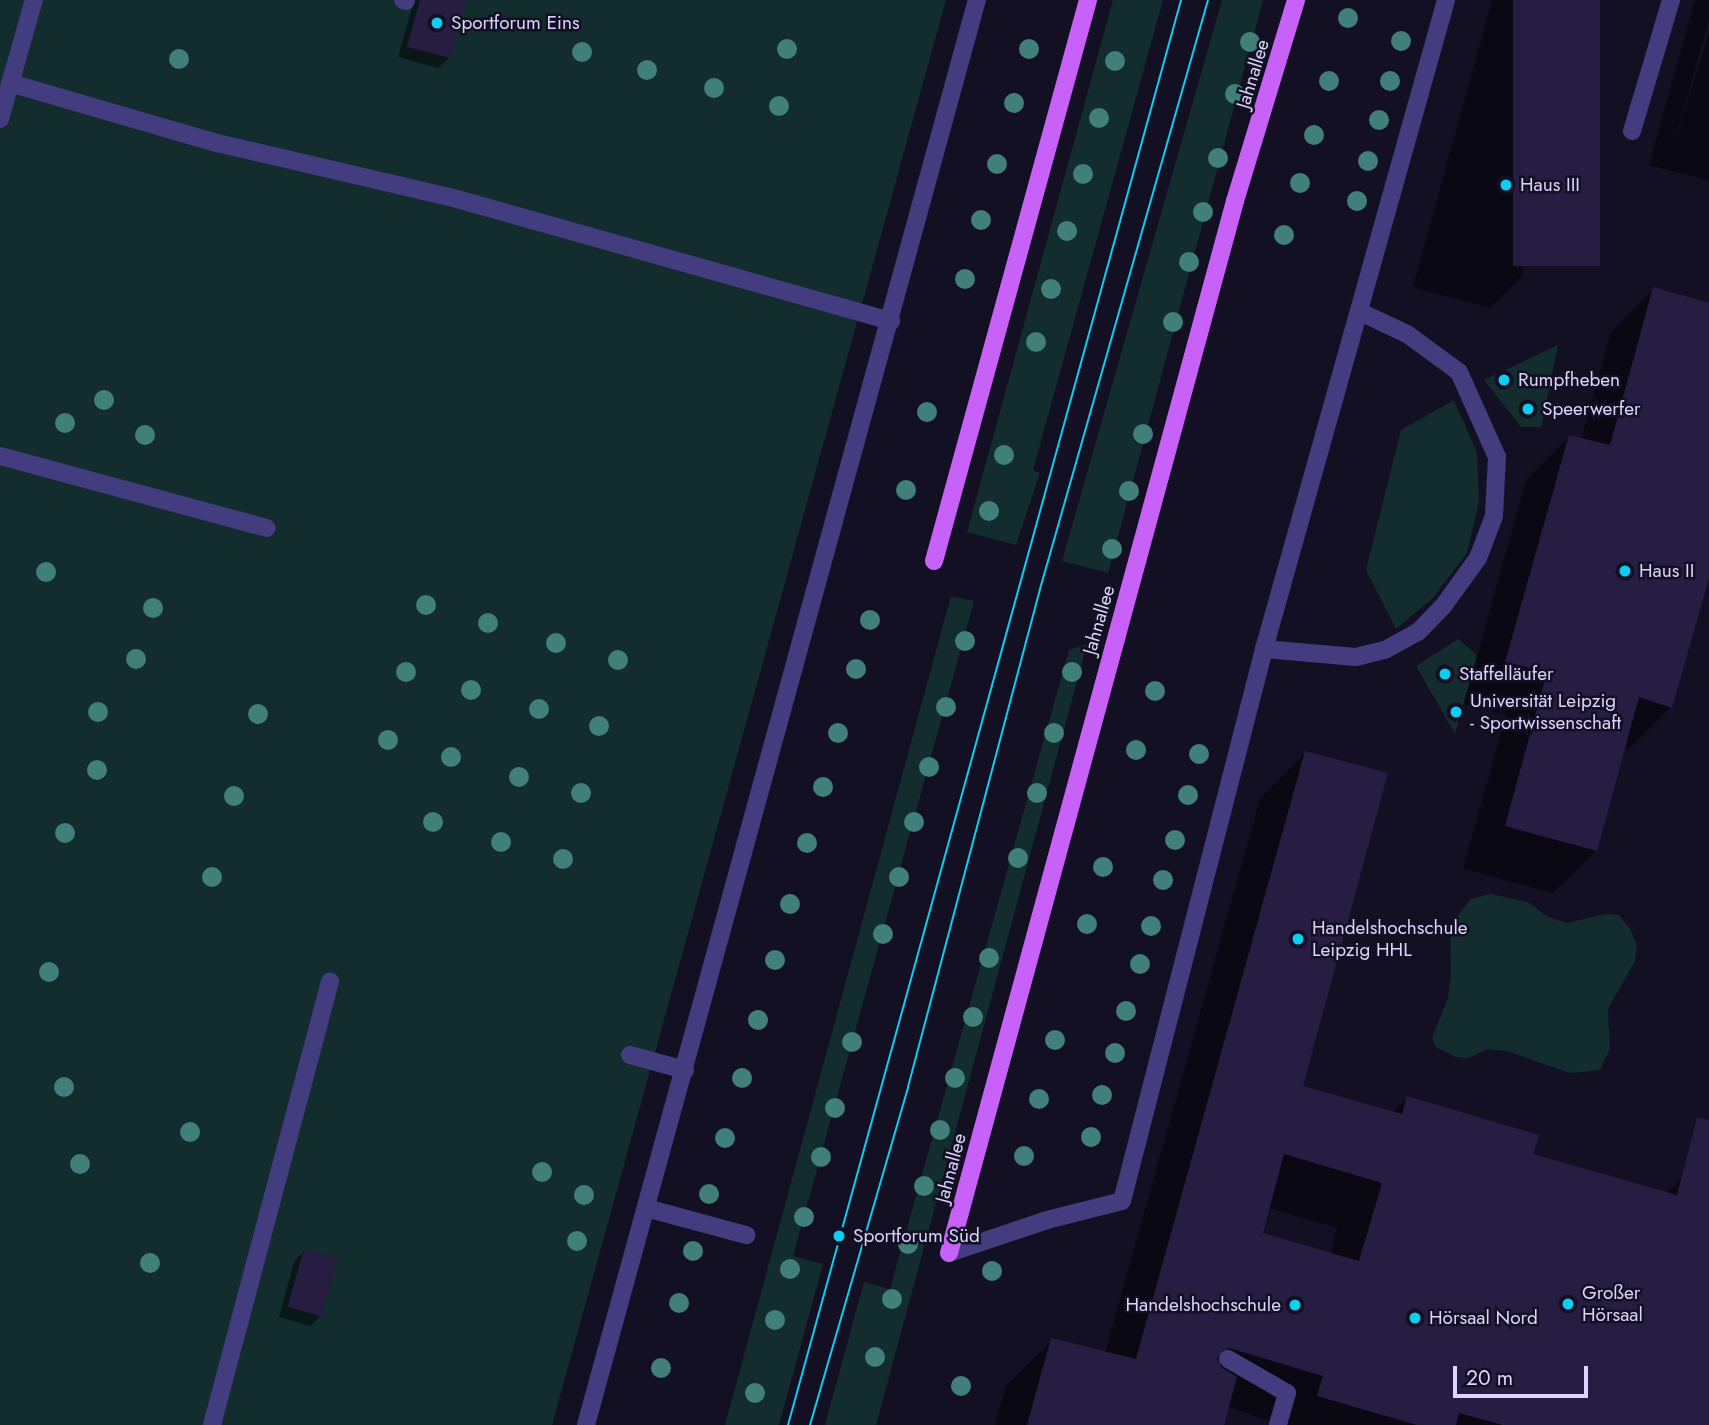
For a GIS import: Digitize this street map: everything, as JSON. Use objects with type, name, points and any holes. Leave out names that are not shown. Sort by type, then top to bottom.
[{"type":"main road","points":[[934,561],[1088,0]]},
{"type":"main road","name":"Jahnallee","points":[[949,1254],[1235,201],[1296,0]]},
{"type":"street","points":[[0,119],[5,92],[34,0]]},
{"type":"street","points":[[586,1425],[977,0]]},
{"type":"street","points":[[949,1254],[1047,1220],[1122,1201],[1264,649],[1446,0]]},
{"type":"street","points":[[1632,131],[1671,0]]},
{"type":"street","points":[[5,92],[457,199],[891,321]]},
{"type":"street","points":[[1264,649],[1356,657],[1385,650],[1418,632],[1444,605],[1478,558],[1494,516],[1497,457],[1458,372],[1407,334],[1360,313]]},
{"type":"street","points":[[0,456],[266,528]]},
{"type":"street","points":[[212,1425],[330,981]]},
{"type":"street","points":[[630,1055],[685,1070]]},
{"type":"street","points":[[646,1208],[746,1235]]},
{"type":"street","points":[[1228,1359],[1287,1393],[1278,1425]]},
{"type":"green space","points":[[0,0],[946,0],[552,1425],[0,1425]]},
{"type":"green space","points":[[1113,0],[1163,0],[1033,470],[1040,473],[1016,545],[967,532]]},
{"type":"green space","points":[[1222,0],[1263,0],[1108,573],[1062,561]]},
{"type":"green space","points":[[1558,345],[1541,427],[1521,427],[1484,380]]},
{"type":"green space","points":[[1454,400],[1477,453],[1479,501],[1467,553],[1433,598],[1396,629],[1366,570],[1401,430]]},
{"type":"green space","points":[[951,596],[974,601],[793,1256],[823,1264],[779,1425],[725,1425]]},
{"type":"green space","points":[[1458,639],[1477,655],[1455,734],[1416,666]]},
{"type":"green space","points":[[1087,644],[876,1425],[825,1425],[864,1282],[890,1289],[1069,650]]},
{"type":"green space","points":[[1490,894],[1528,902],[1546,916],[1567,923],[1606,914],[1619,915],[1630,929],[1637,944],[1635,961],[1608,1009],[1610,1049],[1600,1070],[1570,1073],[1507,1051],[1487,1049],[1469,1058],[1456,1057],[1436,1047],[1432,1038],[1448,998],[1451,974],[1450,925],[1471,899]]},
{"type":"building","name":"Sportforum Eins","points":[[420,0],[466,0],[450,58],[407,47]]},
{"type":"building","points":[[1513,0],[1600,0],[1600,266],[1513,266]]},
{"type":"building","name":"Haus II","points":[[1653,287],[1709,303],[1709,578],[1672,708],[1639,697],[1597,851],[1505,826],[1547,672],[1505,662],[1569,435],[1610,445]]},
{"type":"building","points":[[1305,751],[1388,773],[1303,1086],[1402,1114],[1407,1096],[1539,1135],[1533,1154],[1677,1195],[1697,1118],[1709,1120],[1709,1425],[1503,1425],[1459,1413],[1456,1425],[1417,1425],[1317,1396],[1323,1376],[1229,1348],[1217,1358],[1222,1368],[1237,1377],[1224,1425],[1027,1425],[1051,1338],[1136,1359]],"holes":[[[1284,1154],[1382,1183],[1359,1261],[1263,1233]]]},
{"type":"building","points":[[304,1249],[338,1259],[321,1316],[287,1307]]},
{"type":"tram line","points":[[788,1425],[1181,0]]},
{"type":"tram line","points":[[810,1425],[908,1087],[1040,589],[1208,0]]},
{"type":"place","name":"Sportforum Eins","points":[[437,23]]},
{"type":"place","name":"Haus III","points":[[1506,185]]},
{"type":"place","name":"Rumpfheben","points":[[1504,380]]},
{"type":"place","name":"Speerwerfer","points":[[1528,409]]},
{"type":"place","name":"Haus II","points":[[1625,571]]},
{"type":"place","name":"Staffelläufer","points":[[1445,674]]},
{"type":"place","name":"Universität Leipzig - Sportwissenschaft","points":[[1456,712]]},
{"type":"place","name":"Handelshochschule Leipzig HHL","points":[[1298,939]]},
{"type":"place","name":"Sportforum Süd","points":[[839,1236]]},
{"type":"place","name":"Großer Hörsaal","points":[[1568,1304]]},
{"type":"place","name":"Handelshochschule","points":[[1295,1305]]},
{"type":"place","name":"Hörsaal Nord","points":[[1415,1318]]}]
